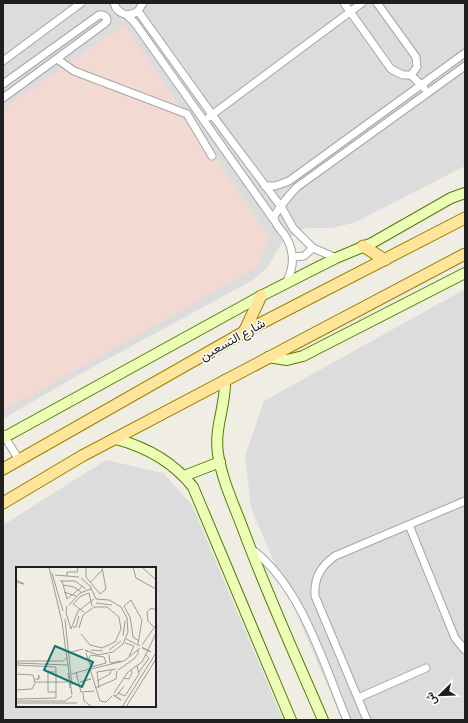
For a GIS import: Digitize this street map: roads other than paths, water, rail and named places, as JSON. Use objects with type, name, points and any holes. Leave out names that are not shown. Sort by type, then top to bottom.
[{"type":"main road","name":"شارع التسعين","points":[[3,469],[244,332],[465,218]]},
{"type":"main road","points":[[363,246],[384,260]]},
{"type":"main road","points":[[3,503],[82,456],[465,254]]},
{"type":"main road","points":[[244,332],[261,296]]},
{"type":"street","points":[[3,61],[80,3]]},
{"type":"street","points":[[114,3],[120,12],[127,15],[135,23],[287,238],[293,257],[292,270],[286,284]]},
{"type":"street","points":[[127,15],[138,11],[143,3]]},
{"type":"street","points":[[344,3],[391,68],[403,75],[411,74],[417,67],[416,57],[377,3]]},
{"type":"street","points":[[204,120],[362,3]]},
{"type":"street","points":[[138,11],[282,208],[293,228],[313,248],[336,258]]},
{"type":"street","points":[[3,84],[99,16],[105,15],[107,19],[104,24],[3,98]]},
{"type":"street","points":[[265,186],[275,186],[290,181],[465,54]]},
{"type":"street","points":[[57,59],[74,72],[187,114],[212,156]]},
{"type":"street","points":[[274,220],[275,213],[282,208],[297,188],[465,66]]},
{"type":"street","points":[[411,74],[428,93]]},
{"type":"street","points":[[19,460],[4,436],[261,296],[363,246],[451,198],[465,193]]},
{"type":"street","points":[[293,257],[304,256],[313,248]]},
{"type":"street","points":[[268,357],[287,360],[303,356],[465,274]]},
{"type":"street","points":[[224,380],[224,403],[217,429],[220,462],[250,548],[323,720]]},
{"type":"street","points":[[116,439],[149,451],[184,476],[193,487],[291,720]]},
{"type":"street","points":[[184,476],[220,462]]},
{"type":"street","points":[[367,720],[315,596],[316,579],[325,563],[334,556],[465,501]]},
{"type":"street","points":[[408,525],[455,638],[465,650]]},
{"type":"street","points":[[250,548],[271,567],[299,607],[347,720]]},
{"type":"street","points":[[358,698],[426,668]]}]
